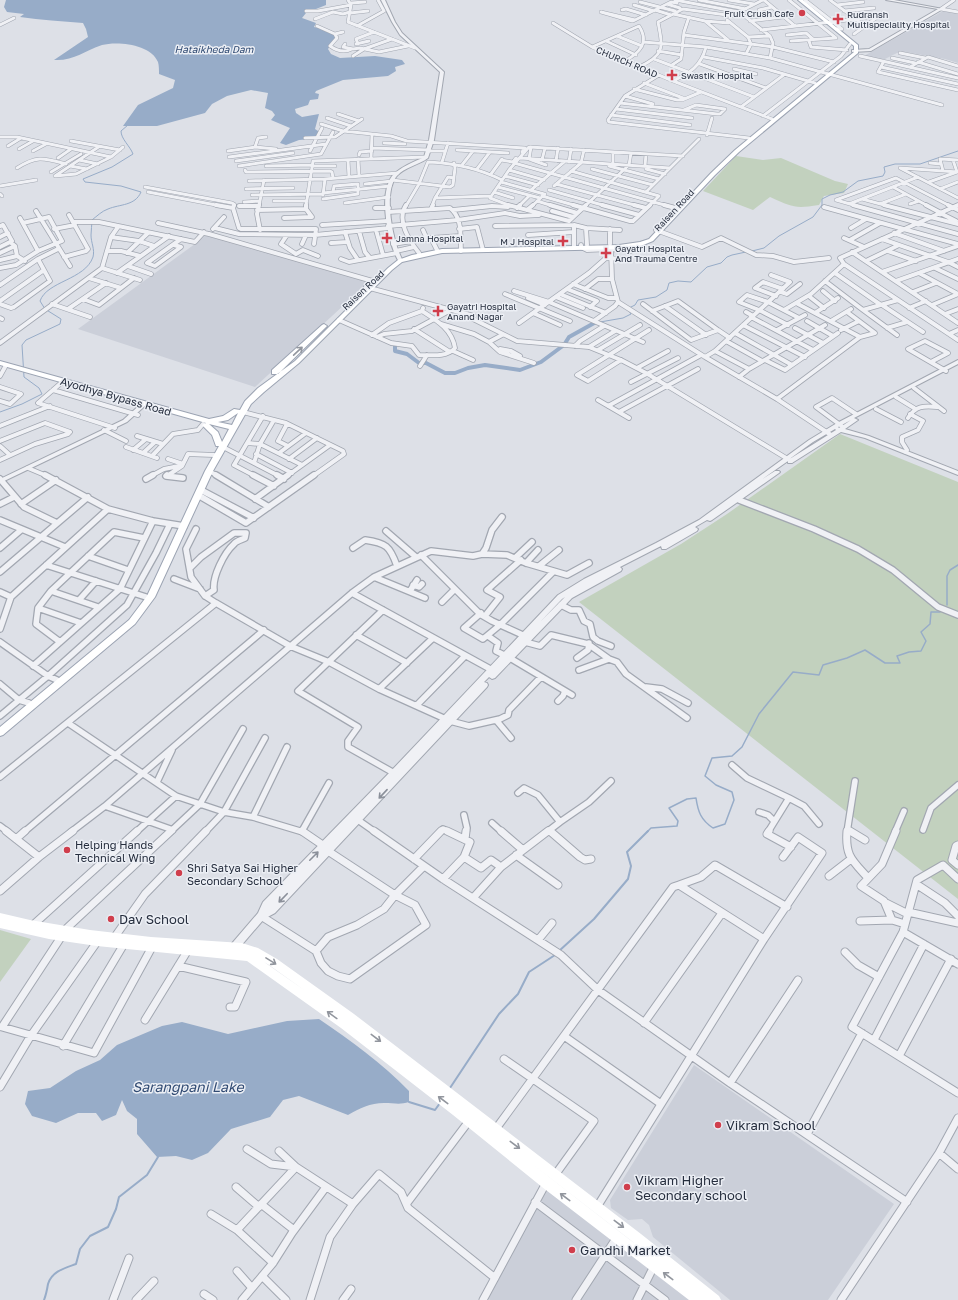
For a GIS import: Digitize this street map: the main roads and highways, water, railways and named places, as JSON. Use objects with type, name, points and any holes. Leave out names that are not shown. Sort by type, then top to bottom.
[{"type":"main road","points":[[797,0],[856,46],[853,53]]},
{"type":"main road","points":[[800,0],[853,46],[853,53]]},
{"type":"main road","name":"Raisen Road","points":[[677,208],[771,121],[825,74],[853,53]]},
{"type":"main road","name":"Raisen Road","points":[[771,121],[812,82],[825,74]]},
{"type":"main road","name":"Raisen Road","points":[[240,412],[261,390],[295,363],[339,320],[398,256],[437,250],[574,246],[619,247],[641,244],[651,240],[677,208],[715,168],[748,138],[762,129]]},
{"type":"main road","name":"Raisen Road","points":[[583,246],[610,247],[640,241],[657,231]]},
{"type":"main road","name":"Raisen Road","points":[[398,256],[460,250]]},
{"type":"main road","name":"Raisen Road","points":[[221,445],[240,412],[245,400],[287,360],[368,288]]},
{"type":"main road","points":[[287,360],[295,363]]},
{"type":"main road","name":"Ayodhya Bypass Road","points":[[6,366],[145,406]]},
{"type":"main road","name":"Ayodhya Bypass Road","points":[[34,374],[229,430]]},
{"type":"main road","points":[[221,445],[215,434],[206,423],[240,412]]},
{"type":"main road","points":[[0,732],[132,622],[151,597],[214,455],[221,445]]},
{"type":"main road","points":[[0,726],[127,621],[146,597],[200,492],[221,445]]},
{"type":"main road","points":[[0,917],[97,942],[112,940],[124,944],[152,947],[188,950],[231,950]]},
{"type":"main road","points":[[0,924],[112,940],[231,950],[249,957],[460,1107],[496,1130],[715,1300]]},
{"type":"main road","points":[[460,1107],[469,1120],[546,1183],[699,1300]]},
{"type":"water","name":"Hataikheda Dam","points":[[6,0],[326,0],[326,5],[306,13],[302,18],[316,23],[314,27],[330,31],[336,37],[328,49],[331,54],[340,58],[375,56],[402,60],[405,64],[395,67],[396,71],[388,76],[343,80],[316,91],[315,93],[319,94],[318,99],[310,100],[308,105],[295,109],[296,113],[302,117],[319,114],[315,129],[321,133],[312,139],[299,140],[286,145],[280,143],[290,128],[271,120],[275,115],[272,111],[265,108],[268,93],[251,90],[227,96],[212,104],[205,113],[157,126],[123,126],[138,105],[173,88],[175,80],[159,74],[158,62],[154,56],[148,51],[133,45],[116,43],[102,45],[67,59],[54,60],[88,37],[83,23],[20,17],[24,14],[7,12],[4,7]]},
{"type":"water","name":"Sarangpani Lake","points":[[319,1019],[366,1053],[399,1081],[409,1091],[409,1102],[400,1104],[374,1104],[361,1108],[348,1115],[299,1096],[283,1100],[270,1117],[231,1129],[208,1153],[192,1160],[176,1156],[157,1157],[137,1134],[137,1119],[127,1111],[122,1100],[116,1115],[102,1121],[96,1113],[78,1113],[56,1123],[32,1116],[25,1104],[28,1091],[50,1088],[76,1071],[100,1060],[117,1045],[162,1026],[182,1022],[228,1034],[287,1021]]},
{"type":"waterway","points":[[0,412],[22,404],[42,394],[39,388],[24,377],[22,345],[26,340],[60,324],[61,319],[45,309],[40,301],[44,294],[58,284],[75,276],[89,265],[93,257],[91,235],[92,220],[106,210],[135,200],[141,192],[121,186],[85,182],[83,179],[112,167],[133,154],[121,134],[121,131],[128,125]]},
{"type":"waterway","points":[[752,251],[764,248],[779,236],[813,217],[822,205],[822,199],[830,195],[843,192],[858,181],[883,176],[885,172],[884,167],[895,164],[920,164],[958,151]]},
{"type":"waterway","points":[[629,308],[635,305],[638,300],[656,297],[667,290],[669,283],[678,281],[691,282],[707,267],[721,263],[727,257],[732,255],[746,252]]},
{"type":"waterway","points":[[600,322],[623,318],[631,314],[629,311]]},
{"type":"waterway","points":[[390,343],[395,345],[395,351],[407,354],[419,363],[426,363],[445,373],[455,373],[468,368],[485,365],[520,370],[541,362],[564,345],[569,337],[596,322]]},
{"type":"waterway","points":[[947,605],[947,576],[950,570],[958,565]]},
{"type":"waterway","points":[[559,951],[594,919],[628,879],[631,866],[627,852],[651,828],[677,826],[678,821],[669,808],[687,799],[696,798],[701,815],[709,825],[713,828],[725,824],[734,800],[732,792],[716,785],[705,776],[712,758],[732,756],[742,747],[759,714],[793,672],[819,675],[823,665],[847,658],[865,650],[885,663],[900,663],[897,656],[909,652],[921,651],[926,641],[921,632],[930,624],[931,612],[940,612]]},
{"type":"waterway","points":[[450,1088],[499,1014],[518,994],[529,972],[555,955]]},
{"type":"waterway","points":[[409,1102],[435,1110],[440,1103]]},
{"type":"waterway","points":[[44,1300],[48,1284],[53,1276],[59,1271],[76,1264],[80,1249],[90,1236],[108,1227],[116,1209],[119,1197],[147,1175],[158,1157]]},
{"type":"place","name":"Fruit Crush Cafe","points":[[802,13]]},
{"type":"place","name":"Rudransh Multispeciality Hospital","points":[[838,19]]},
{"type":"place","name":"Swastik Hospital","points":[[672,75]]},
{"type":"place","name":"Jamna Hospital","points":[[387,238]]},
{"type":"place","name":"M J Hospital","points":[[563,241]]},
{"type":"place","name":"Gayatri Hospital And Trauma Centre","points":[[606,253]]},
{"type":"place","name":"Gayatri Hospital Anand Nagar","points":[[438,311]]},
{"type":"place","name":"Helping Hands Technical Wing","points":[[67,850]]},
{"type":"place","name":"Shri Satya Sai Higher Secondary School","points":[[179,873]]},
{"type":"place","name":"Dav School","points":[[111,919]]},
{"type":"place","name":"Vikram School","points":[[718,1125]]},
{"type":"place","name":"Vikram Higher Secondary school","points":[[627,1187]]},
{"type":"place","name":"Gandhi Market","points":[[572,1250]]}]
